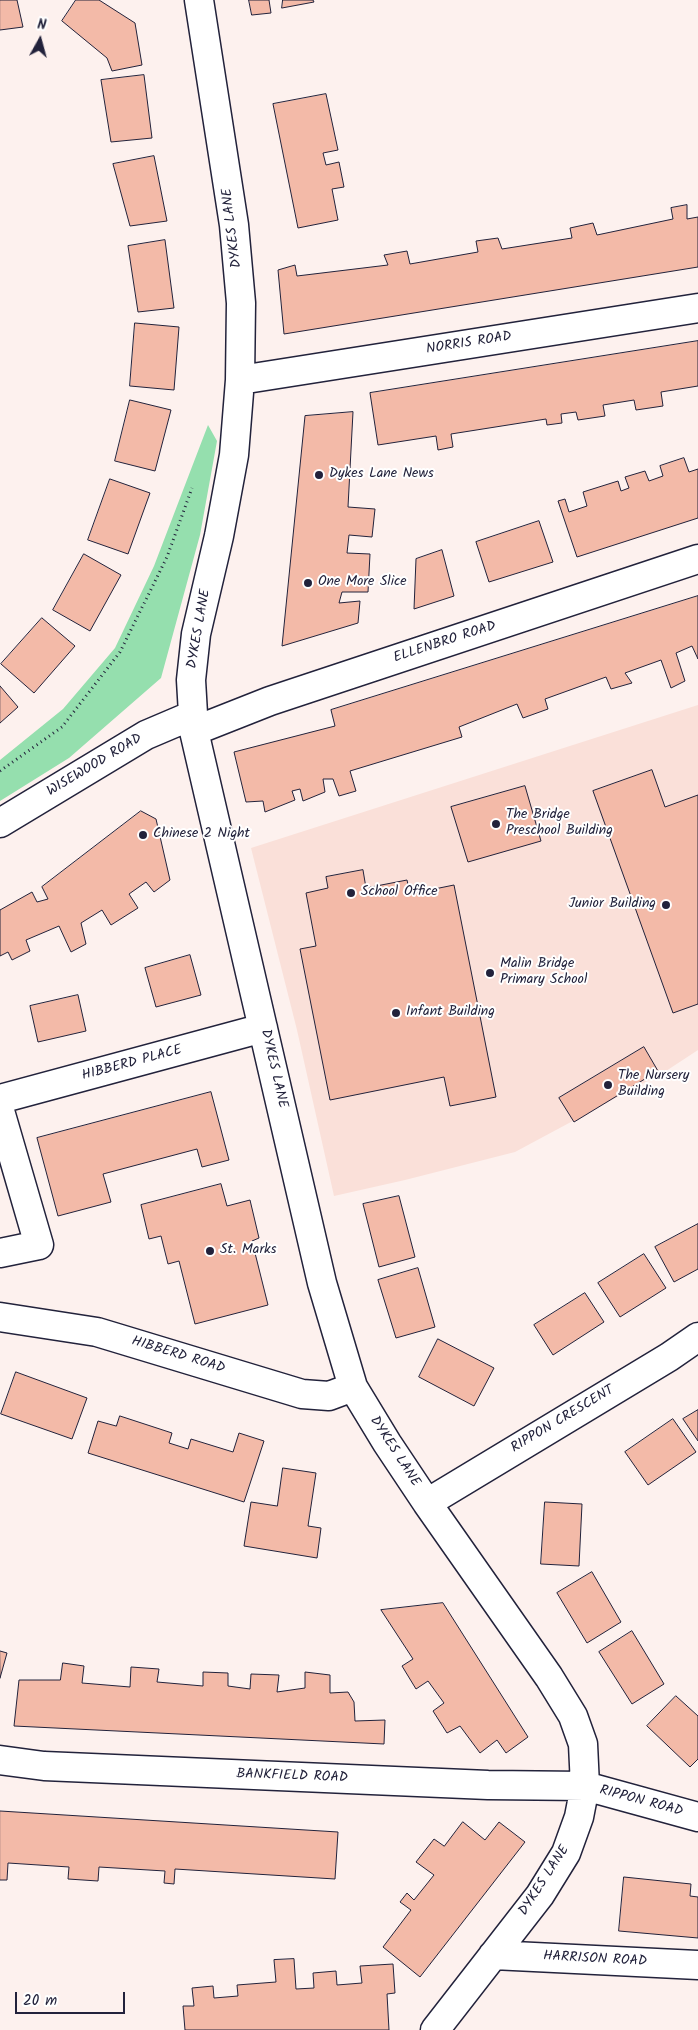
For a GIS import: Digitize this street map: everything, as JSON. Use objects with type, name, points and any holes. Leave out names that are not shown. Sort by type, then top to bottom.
[{"type":"street","name":"DYKES LANE","points":[[199,0],[234,225],[241,303],[240,380],[234,455],[219,536],[196,634],[191,680],[193,723],[322,1282],[353,1387],[427,1503],[549,1677],[573,1716],[583,1744],[585,1786],[579,1818],[566,1853],[540,1895],[435,2030]]},
{"type":"street","name":"NORRIS ROAD","points":[[240,380],[698,308]]},
{"type":"street","name":"ELLENBRO ROAD","points":[[193,723],[270,701],[698,558]]},
{"type":"street","name":"WISEWOOD ROAD","points":[[0,823],[146,735],[193,723]]},
{"type":"street","name":"HIBBERD PLACE","points":[[0,1099],[263,1028]]},
{"type":"street","points":[[0,1111],[39,1245],[0,1253]]},
{"type":"street","name":"HIBBERD ROAD","points":[[0,1317],[97,1332],[302,1394],[329,1396],[353,1387]]},
{"type":"street","name":"RIPPON CRESCENT","points":[[427,1503],[698,1337]]},
{"type":"street","name":"BANKFIELD ROAD","points":[[0,1760],[44,1766],[488,1785],[585,1786]]},
{"type":"street","name":"RIPPON ROAD","points":[[585,1786],[698,1817]]},
{"type":"street","name":"HARRISON ROAD","points":[[493,1956],[698,1965]]},
{"type":"path","points":[[0,771],[62,727],[120,652],[167,557],[194,482]]},
{"type":"shaded area","name":"Malin Bridge Primary School","points":[[698,705],[698,1050],[666,1071],[515,1152],[334,1196],[297,1030],[251,848]]},
{"type":"green space","points":[[208,425],[217,441],[200,535],[161,678],[69,758],[0,801],[0,760],[63,709],[115,648],[154,566]]},
{"type":"building","points":[[0,0],[17,0],[23,27],[0,30]]},
{"type":"building","points":[[76,0],[99,0],[135,23],[142,65],[112,71],[107,58],[62,21]]},
{"type":"building","points":[[249,0],[269,0],[271,13],[252,15]]},
{"type":"building","points":[[283,0],[313,0],[314,2],[282,8]]},
{"type":"building","points":[[144,75],[152,138],[111,142],[101,80]]},
{"type":"building","points":[[326,94],[338,150],[323,153],[326,165],[339,162],[344,187],[332,189],[338,220],[298,228],[273,104]]},
{"type":"building","points":[[154,156],[167,221],[130,226],[113,164]]},
{"type":"building","points":[[687,205],[687,219],[698,217],[698,267],[284,334],[278,270],[295,265],[297,276],[388,265],[384,255],[407,251],[410,264],[478,252],[476,241],[498,238],[502,249],[572,238],[570,228],[593,223],[597,235],[673,219],[671,208]]},
{"type":"building","points":[[165,240],[174,308],[138,312],[128,246]]},
{"type":"building","points":[[135,323],[179,327],[174,390],[130,386]]},
{"type":"building","points":[[698,341],[698,386],[661,392],[663,406],[636,410],[634,400],[603,405],[605,416],[578,420],[576,412],[561,414],[562,423],[547,425],[546,419],[451,434],[453,447],[438,450],[436,436],[378,445],[370,393]]},
{"type":"building","points":[[130,400],[171,410],[155,471],[115,461]]},
{"type":"building","points":[[353,412],[348,507],[375,509],[372,537],[349,535],[347,553],[370,554],[368,592],[342,592],[339,603],[360,601],[358,623],[282,646],[305,416]]},
{"type":"building","points":[[684,458],[689,472],[698,469],[698,518],[577,557],[558,501],[565,499],[569,512],[587,506],[583,492],[618,481],[621,491],[629,488],[625,477],[645,471],[649,481],[663,476],[660,466]]},
{"type":"building","points":[[110,479],[150,493],[128,554],[88,540]]},
{"type":"building","points":[[539,521],[553,562],[489,582],[476,542]]},
{"type":"building","points":[[442,550],[454,596],[414,609],[416,559]]},
{"type":"building","points":[[84,554],[121,575],[90,631],[53,610]]},
{"type":"building","points":[[698,596],[698,659],[692,646],[676,653],[685,681],[671,688],[661,660],[625,673],[632,683],[611,689],[606,677],[545,699],[548,709],[523,718],[517,704],[459,727],[462,737],[350,771],[356,791],[339,796],[333,779],[323,779],[325,792],[303,801],[300,789],[292,791],[295,800],[265,812],[263,801],[246,802],[234,752],[335,726],[331,710]]},
{"type":"building","points":[[42,618],[75,646],[34,693],[1,664]]},
{"type":"building","points":[[0,686],[18,707],[0,723]]},
{"type":"building","name":"Junior Building","points":[[652,770],[665,807],[698,795],[698,1004],[673,1013],[593,791]]},
{"type":"building","name":"The Bridge Preschool Building","points":[[525,786],[541,841],[468,862],[451,807]]},
{"type":"building","points":[[141,811],[156,819],[170,880],[154,892],[146,882],[129,894],[138,908],[111,925],[102,910],[81,923],[86,944],[71,952],[59,926],[26,940],[30,951],[12,960],[8,952],[0,956],[0,910],[32,892],[37,902],[48,899],[42,887]]},
{"type":"building","name":"Infant Building","points":[[363,870],[366,888],[407,880],[410,894],[454,885],[496,1097],[450,1106],[444,1077],[330,1100],[300,949],[316,946],[306,893],[328,888],[326,877]]},
{"type":"building","points":[[190,955],[201,995],[156,1007],[145,968]]},
{"type":"building","points":[[78,995],[86,1031],[38,1042],[30,1006]]},
{"type":"building","name":"The Nursery Building","points":[[644,1047],[658,1071],[574,1122],[559,1098]]},
{"type":"building","points":[[211,1092],[229,1160],[202,1167],[197,1149],[103,1174],[111,1202],[58,1216],[37,1138]]},
{"type":"building","name":"St. Marks","points":[[221,1184],[227,1206],[250,1200],[259,1238],[252,1241],[268,1305],[195,1324],[179,1261],[168,1264],[161,1236],[149,1239],[141,1205]]},
{"type":"building","points":[[399,1196],[415,1257],[379,1267],[363,1204]]},
{"type":"building","points":[[698,1224],[698,1269],[674,1282],[655,1247]]},
{"type":"building","points":[[644,1254],[666,1288],[620,1317],[598,1283]]},
{"type":"building","points":[[418,1268],[435,1327],[396,1338],[378,1280]]},
{"type":"building","points":[[585,1293],[604,1322],[553,1355],[534,1325]]},
{"type":"building","points":[[438,1339],[494,1368],[474,1406],[419,1377]]},
{"type":"building","points":[[16,1372],[87,1398],[72,1439],[1,1414]]},
{"type":"building","points":[[698,1410],[698,1441],[683,1419]]},
{"type":"building","points":[[120,1416],[172,1433],[169,1443],[188,1449],[191,1439],[233,1452],[239,1433],[264,1441],[244,1502],[88,1453],[98,1421],[116,1426]]},
{"type":"building","points":[[673,1419],[696,1452],[648,1485],[625,1452]]},
{"type":"building","points":[[283,1468],[316,1473],[308,1526],[321,1528],[317,1558],[244,1546],[251,1502],[277,1506]]},
{"type":"building","points":[[545,1502],[582,1504],[579,1566],[541,1564]]},
{"type":"building","points":[[592,1572],[621,1622],[587,1643],[557,1593]]},
{"type":"building","points":[[443,1603],[528,1737],[506,1753],[497,1740],[480,1753],[460,1726],[447,1733],[433,1711],[444,1703],[428,1681],[416,1689],[402,1666],[413,1659],[381,1610]]},
{"type":"building","points":[[632,1631],[664,1684],[632,1704],[599,1652]]},
{"type":"building","points":[[0,1651],[7,1653],[0,1678]]},
{"type":"building","points":[[63,1663],[84,1666],[82,1683],[130,1687],[131,1667],[159,1669],[157,1682],[203,1686],[203,1672],[228,1673],[228,1686],[250,1689],[251,1674],[279,1675],[277,1692],[305,1688],[305,1672],[330,1675],[330,1693],[348,1692],[354,1702],[355,1721],[385,1720],[384,1744],[14,1726],[19,1680],[60,1680]]},
{"type":"building","points":[[676,1696],[698,1716],[698,1759],[690,1767],[647,1726]]},
{"type":"building","points":[[0,1811],[338,1832],[335,1879],[175,1869],[174,1884],[164,1883],[165,1871],[99,1867],[98,1881],[68,1879],[69,1867],[8,1863],[7,1880],[0,1880]]},
{"type":"building","points":[[463,1822],[485,1840],[499,1822],[525,1842],[420,1977],[383,1947],[411,1910],[400,1902],[407,1893],[414,1900],[434,1875],[416,1862],[434,1839],[444,1846]]},
{"type":"building","points":[[624,1877],[691,1884],[690,1896],[698,1897],[698,1938],[619,1931]]},
{"type":"building","points":[[294,1959],[296,1989],[314,1988],[313,1973],[336,1971],[337,1985],[362,1983],[360,1966],[393,1964],[395,1993],[387,1994],[389,2030],[185,2030],[183,2006],[194,2006],[192,1988],[213,1986],[214,1998],[238,1996],[237,1985],[276,1982],[274,1960]]},
{"type":"place","name":"Dykes Lane News","points":[[319,475]]},
{"type":"place","name":"One More Slice","points":[[308,583]]},
{"type":"place","name":"The Bridge Preschool Building","points":[[496,824]]},
{"type":"place","name":"Chinese 2 Night","points":[[143,835]]},
{"type":"place","name":"School Office","points":[[351,893]]},
{"type":"place","name":"Junior Building","points":[[666,905]]},
{"type":"place","name":"Malin Bridge Primary School","points":[[490,973]]},
{"type":"place","name":"Infant Building","points":[[396,1013]]},
{"type":"place","name":"The Nursery Building","points":[[608,1085]]},
{"type":"place","name":"St. Marks","points":[[210,1251]]}]
